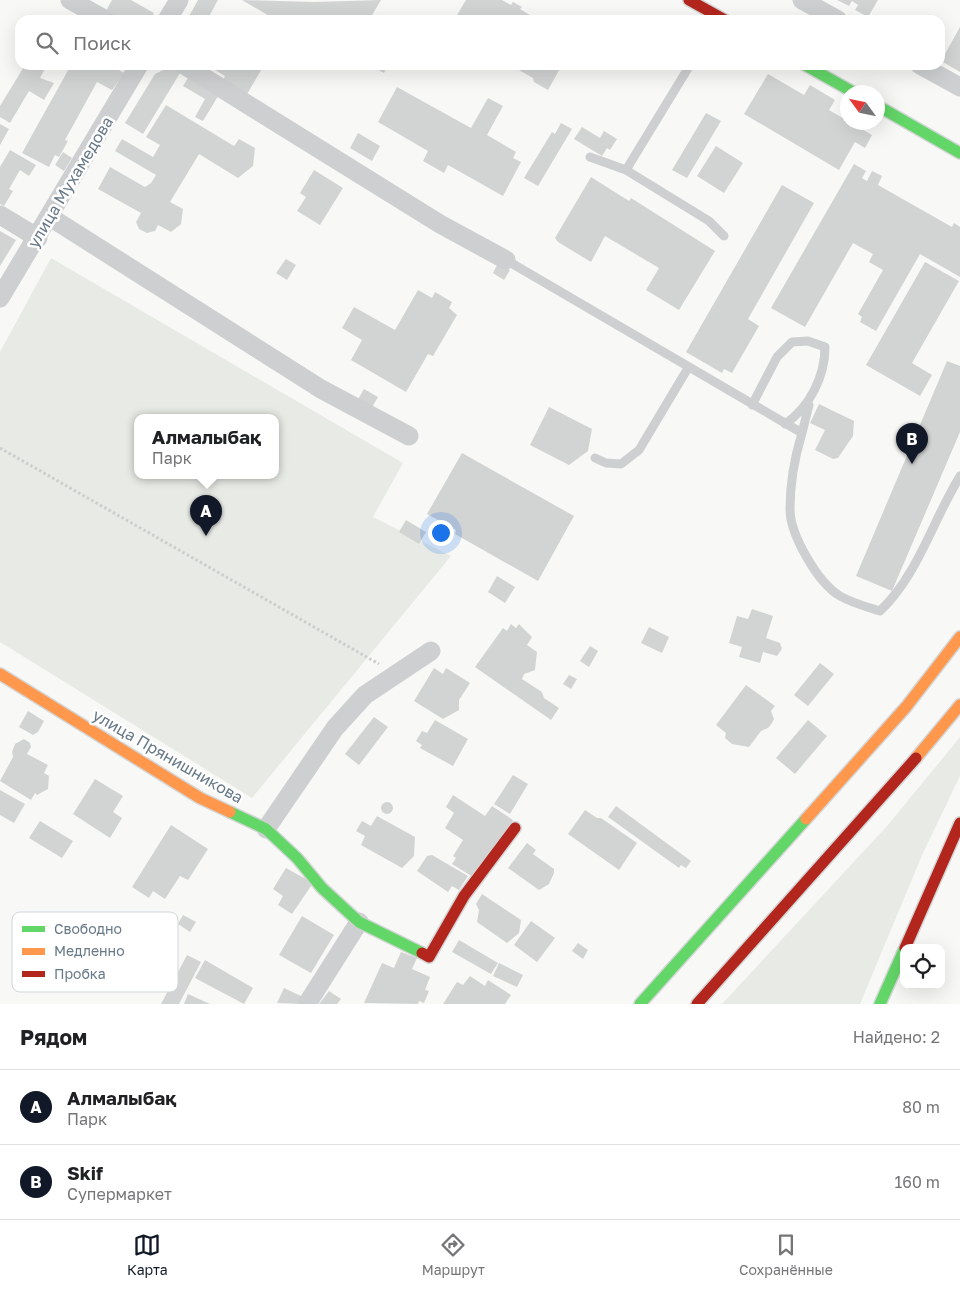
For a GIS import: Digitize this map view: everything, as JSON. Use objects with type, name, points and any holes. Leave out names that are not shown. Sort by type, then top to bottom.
[{"type":"main road","points":[[689,0],[714,15]]},
{"type":"main road","points":[[814,70],[841,85]]},
{"type":"main road","points":[[885,110],[960,152]]},
{"type":"main road","points":[[640,1004],[906,707],[960,637]]},
{"type":"main road","name":"улица Прянишникова","points":[[0,674],[200,798],[266,829],[297,858],[322,888],[359,922],[429,957],[464,896],[515,828]]},
{"type":"main road","points":[[696,1004],[937,735],[960,705]]},
{"type":"main road","points":[[906,944],[960,823]]},
{"type":"main road","points":[[880,1004],[900,958]]},
{"type":"main road","points":[[645,1004],[652,990]]},
{"type":"street","points":[[70,0],[97,15]]},
{"type":"street","points":[[170,15],[179,0]]},
{"type":"street","points":[[802,0],[829,15]]},
{"type":"street","name":"улица Мухамедова","points":[[0,298],[38,238],[136,70]]},
{"type":"street","points":[[192,70],[440,224],[506,260]]},
{"type":"street","points":[[929,70],[960,87]]},
{"type":"street","points":[[0,215],[38,238]]},
{"type":"street","points":[[50,217],[321,389],[409,436]]},
{"type":"street","points":[[266,829],[335,728],[365,695],[432,651]]},
{"type":"street","points":[[307,1004],[359,922]]},
{"type":"lane","points":[[626,170],[687,70]]},
{"type":"lane","points":[[590,157],[626,170],[709,221],[724,236]]},
{"type":"lane","points":[[506,260],[802,433]]},
{"type":"lane","points":[[752,405],[777,357],[792,342],[808,340],[825,347],[825,363],[812,394],[802,433],[790,510],[796,534],[817,574],[839,596],[880,611],[895,596],[916,561],[942,505],[960,476]]},
{"type":"lane","points":[[595,458],[606,463],[621,464],[639,450],[688,368]]},
{"type":"lane","points":[[786,424],[799,414],[812,394]]},
{"type":"path","points":[[0,448],[396,674]]},
{"type":"shaded area","points":[[51,258],[403,463],[373,517],[451,556],[252,798],[0,642],[0,352]]},
{"type":"shaded area","points":[[960,737],[960,776],[923,853],[860,1004],[722,1004],[888,825]]},
{"type":"building","points":[[112,0],[131,0],[154,13],[153,15],[113,15],[106,11]]},
{"type":"building","points":[[198,0],[218,0],[210,15],[190,15]]},
{"type":"building","points":[[242,0],[314,2],[381,0],[372,15],[268,15]]},
{"type":"building","points":[[466,0],[502,0],[511,5],[513,2],[522,7],[520,9],[530,15],[457,15]]},
{"type":"building","points":[[837,0],[878,0],[869,15],[864,15],[855,10],[858,5],[852,1],[849,6]]},
{"type":"building","points":[[960,27],[960,72],[945,63],[945,54]]},
{"type":"building","points":[[22,70],[44,70],[40,78],[54,83],[44,100],[29,91],[10,123],[0,117],[0,106]]},
{"type":"building","points":[[68,70],[119,70],[124,73],[112,90],[97,82],[65,140],[68,141],[59,157],[55,155],[49,167],[22,153]]},
{"type":"building","points":[[163,70],[178,70],[180,73],[143,134],[125,123],[155,74]]},
{"type":"building","points":[[215,70],[261,70],[246,96],[222,82],[225,76]]},
{"type":"building","points":[[519,70],[559,70],[548,90],[534,82],[533,78]]},
{"type":"building","points":[[768,74],[804,95],[810,85],[835,100],[829,110],[840,116],[840,130],[863,130],[872,135],[865,148],[855,142],[839,170],[744,114]]},
{"type":"building","points":[[190,75],[220,93],[203,121],[195,117],[205,99],[183,86]]},
{"type":"building","points":[[397,87],[471,128],[488,98],[503,106],[487,135],[516,152],[513,158],[521,162],[503,196],[448,165],[444,173],[423,161],[428,151],[378,122]]},
{"type":"building","points":[[166,105],[234,146],[239,139],[255,148],[253,166],[238,178],[199,154],[170,202],[183,209],[181,224],[171,232],[158,225],[155,231],[147,233],[139,229],[136,222],[141,213],[98,189],[110,167],[145,187],[151,183],[156,175],[115,151],[122,139],[153,157],[160,145],[146,137]]},
{"type":"building","points":[[706,113],[721,121],[687,178],[672,170]]},
{"type":"building","points":[[561,123],[572,129],[538,186],[524,178],[552,132],[555,134]]},
{"type":"building","points":[[0,124],[9,129],[0,145]]},
{"type":"building","points":[[582,127],[600,138],[604,131],[617,139],[610,150],[607,148],[602,156],[574,139]]},
{"type":"building","points":[[358,133],[380,146],[372,161],[350,148]]},
{"type":"building","points":[[716,146],[743,163],[724,193],[697,176]]},
{"type":"building","points":[[10,150],[36,165],[29,176],[20,170],[9,189],[13,191],[4,206],[0,204],[0,167]]},
{"type":"building","points":[[63,152],[72,158],[64,171],[55,165]]},
{"type":"building","points":[[854,164],[866,171],[862,178],[867,181],[872,171],[882,176],[878,185],[952,227],[954,223],[960,227],[960,277],[920,254],[876,331],[860,322],[862,317],[858,314],[883,270],[869,262],[873,254],[853,243],[805,327],[771,308]]},
{"type":"building","points":[[314,170],[343,188],[320,225],[297,211],[306,197],[300,193]]},
{"type":"building","points":[[591,177],[629,201],[631,198],[715,251],[679,310],[646,290],[659,268],[605,236],[591,262],[558,242],[555,238]]},
{"type":"building","points":[[782,185],[814,203],[748,319],[759,326],[732,373],[724,369],[722,373],[686,352]]},
{"type":"building","points":[[0,231],[16,240],[0,266]]},
{"type":"building","points":[[286,259],[296,265],[287,280],[276,273]]},
{"type":"building","points":[[925,262],[959,281],[912,363],[932,375],[920,396],[866,365]]},
{"type":"building","points":[[498,263],[510,270],[504,280],[493,273]]},
{"type":"building","points":[[418,290],[432,298],[435,292],[452,302],[449,308],[457,315],[433,356],[428,354],[406,392],[351,360],[362,340],[342,328],[354,307],[395,330]]},
{"type":"building","points":[[947,361],[960,366],[960,432],[892,591],[856,576]]},
{"type":"building","points":[[364,389],[378,397],[371,409],[357,401]]},
{"type":"building","points":[[819,404],[854,421],[853,436],[838,458],[833,459],[815,450],[825,430],[810,423]]},
{"type":"building","points":[[549,407],[592,429],[588,451],[569,465],[530,445]]},
{"type":"building","points":[[462,453],[574,516],[538,581],[455,534],[456,530],[427,514]]},
{"type":"building","points":[[406,520],[426,532],[419,544],[399,532]]},
{"type":"building","points":[[497,576],[515,587],[505,603],[488,592]]},
{"type":"building","points":[[752,609],[773,616],[766,638],[780,643],[782,649],[777,656],[763,652],[760,663],[739,657],[742,647],[729,643],[737,616],[748,619]]},
{"type":"building","points":[[511,624],[516,628],[519,624],[532,637],[527,645],[537,652],[535,670],[524,674],[522,679],[542,692],[544,698],[559,708],[551,720],[475,667],[503,628],[507,631]]},
{"type":"building","points":[[649,627],[669,637],[662,653],[641,643]]},
{"type":"building","points":[[590,646],[598,651],[589,667],[580,661]]},
{"type":"building","points":[[820,663],[834,674],[808,706],[794,695]]},
{"type":"building","points":[[434,668],[443,674],[446,668],[470,683],[459,700],[459,710],[443,719],[414,701]]},
{"type":"building","points":[[569,675],[577,679],[571,689],[563,684]]},
{"type":"building","points":[[746,685],[775,706],[771,711],[774,719],[772,723],[768,728],[761,731],[749,747],[732,744],[725,738],[726,733],[716,725]]},
{"type":"building","points":[[28,711],[44,721],[38,732],[33,735],[19,727]]},
{"type":"building","points":[[374,717],[388,727],[359,765],[345,754]]},
{"type":"building","points":[[435,720],[468,739],[453,766],[420,748],[422,745],[416,741],[422,731],[427,733]]},
{"type":"building","points":[[808,720],[827,736],[795,774],[776,758]]},
{"type":"building","points":[[24,739],[30,743],[31,747],[27,754],[48,765],[44,773],[49,776],[48,789],[37,795],[35,793],[31,800],[0,781],[13,757],[12,752],[15,744]]},
{"type":"building","points":[[513,775],[528,784],[510,814],[494,804]]},
{"type":"building","points":[[95,779],[123,796],[113,812],[122,818],[110,838],[73,814]]},
{"type":"building","points":[[0,790],[25,804],[14,823],[0,815]]},
{"type":"building","points":[[453,795],[485,816],[492,806],[513,820],[473,877],[452,864],[456,858],[453,856],[463,840],[445,828],[454,813],[446,807]]},
{"type":"building","points":[[385,802],[389,802],[393,808],[389,814],[385,814],[381,810],[381,806]]},
{"type":"building","points":[[616,806],[691,861],[686,868],[681,865],[679,868],[608,817]]},
{"type":"building","points":[[585,810],[597,818],[601,818],[637,843],[619,870],[568,834]]},
{"type":"building","points":[[377,816],[415,837],[414,856],[402,868],[361,845],[365,836],[356,831],[362,821],[371,826]]},
{"type":"building","points":[[40,821],[73,841],[62,858],[29,838]]},
{"type":"building","points":[[171,825],[208,849],[188,880],[180,876],[165,899],[153,891],[149,898],[132,887]]},
{"type":"building","points":[[527,843],[536,850],[533,854],[554,869],[549,884],[539,890],[508,868]]},
{"type":"building","points":[[432,855],[468,876],[459,890],[452,886],[448,892],[417,871],[427,856]]},
{"type":"building","points":[[286,868],[313,883],[292,914],[278,905],[283,896],[273,889]]},
{"type":"building","points":[[482,894],[521,920],[519,933],[507,943],[477,922],[479,910],[476,904]]},
{"type":"building","points":[[183,915],[196,922],[190,932],[178,924]]},
{"type":"building","points":[[302,916],[334,935],[311,973],[279,955]]},
{"type":"building","points":[[531,921],[555,938],[537,962],[514,945]]},
{"type":"building","points":[[459,940],[498,963],[491,974],[452,952]]},
{"type":"building","points":[[578,943],[588,950],[583,959],[572,951]]},
{"type":"building","points":[[401,952],[417,958],[412,969],[430,977],[425,990],[429,991],[424,1003],[419,1001],[418,1004],[364,1003],[382,963],[394,968]]},
{"type":"building","points":[[187,955],[201,962],[179,1004],[161,1004],[167,992],[178,992],[178,972]]},
{"type":"building","points":[[205,960],[253,988],[244,1004],[195,978]]},
{"type":"building","points":[[499,963],[523,975],[517,987],[493,976]]},
{"type":"building","points":[[470,976],[485,986],[488,980],[511,995],[505,1004],[443,1004],[457,982],[463,985]]},
{"type":"building","points":[[284,988],[303,997],[302,1004],[277,1003]]},
{"type":"building","points":[[329,991],[341,999],[337,1004],[319,1004]]},
{"type":"building","points":[[188,994],[210,1004],[184,1004]]},
{"type":"traffic: fast","points":[[814,70],[841,85]]},
{"type":"traffic: fast","points":[[885,110],[960,153]]},
{"type":"traffic: fast","points":[[230,812],[266,829],[297,858],[322,888],[359,922],[422,953]]},
{"type":"traffic: fast","points":[[640,1004],[806,819]]},
{"type":"traffic: fast","points":[[880,1004],[900,959]]},
{"type":"traffic: slow","points":[[806,819],[906,707],[960,637]]},
{"type":"traffic: slow","points":[[0,674],[200,798],[230,812]]},
{"type":"traffic: slow","points":[[916,758],[960,705]]},
{"type":"traffic: jam","points":[[689,0],[716,15]]},
{"type":"traffic: jam","points":[[697,1004],[916,758]]},
{"type":"traffic: jam","points":[[907,944],[960,823]]},
{"type":"traffic: jam","points":[[422,953],[429,957],[464,896],[515,828]]},
{"type":"place","name":"Skif","points":[[912,464]]},
{"type":"place","name":"Алмалыбақ","points":[[206,536]]}]
